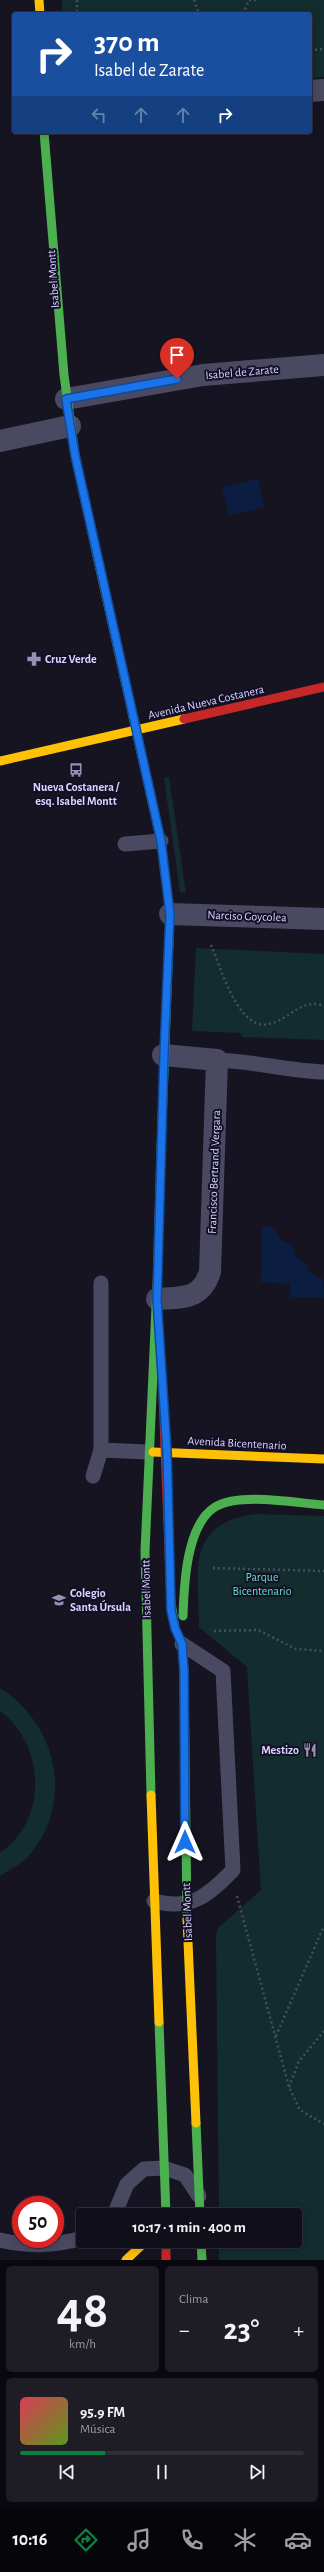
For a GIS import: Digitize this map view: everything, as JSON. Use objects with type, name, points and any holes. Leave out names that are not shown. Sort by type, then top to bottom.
[{"type":"main road","points":[[39,0],[40,12]]},
{"type":"main road","name":"Isabel Montt","points":[[44,134],[55,304],[70,426],[138,730],[161,841],[170,914],[164,1055],[157,1299],[148,1452],[145,1551],[154,1901],[165,2208]]},
{"type":"main road","name":"Avenida Nueva Costanera","points":[[0,761],[324,687]]},
{"type":"main road","name":"Isabel Montt","points":[[157,1299],[167,1452],[171,1610],[175,1628],[182,1644],[186,1902],[200,2208]]},
{"type":"main road","name":"Avenida Bicentenario","points":[[148,1452],[324,1459]]},
{"type":"main road","points":[[182,1644],[189,1557],[203,1518],[213,1508],[232,1502],[324,1505]]},
{"type":"main road","points":[[126,2260],[139,2248]]},
{"type":"main road","points":[[166,2248],[166,2260]]},
{"type":"main road","points":[[201,2248],[202,2260]]},
{"type":"street","points":[[312,91],[324,90]]},
{"type":"street","name":"Isabel de Zarate","points":[[66,399],[203,375],[324,365]]},
{"type":"street","points":[[0,441],[70,426]]},
{"type":"street","name":"Narciso Goycolea","points":[[170,914],[324,919]]},
{"type":"street","points":[[164,1055],[217,1060]]},
{"type":"street","name":"Francisco Bertrand Vergara","points":[[157,1299],[194,1294],[206,1286],[210,1272],[217,1060]]},
{"type":"lane","points":[[125,844],[161,841]]},
{"type":"lane","points":[[217,1060],[242,1061],[296,1071],[324,1072]]},
{"type":"lane","points":[[93,1476],[101,1450],[100,1283]]},
{"type":"lane","points":[[101,1450],[148,1452]]},
{"type":"lane","points":[[154,1901],[164,1904],[186,1902],[209,1894],[233,1870],[223,1672],[182,1644]]},
{"type":"lane","points":[[117,2208],[127,2184],[144,2169],[164,2168],[185,2176],[199,2196]]},
{"type":"lane","points":[[0,2240],[20,2244],[54,2245],[76,2240]]},
{"type":"path","points":[[77,0],[77,12]]},
{"type":"path","points":[[194,0],[198,12]]},
{"type":"path","points":[[244,12],[249,0],[257,0]]},
{"type":"path","points":[[312,50],[324,48]]},
{"type":"path","points":[[211,945],[239,1007],[249,1020],[260,1025],[274,1023],[301,1006],[315,1003],[324,1006]]},
{"type":"path","points":[[211,1568],[324,1571]]},
{"type":"path","points":[[214,1631],[258,1630],[296,1649],[324,1651]]},
{"type":"path","points":[[233,1870],[238,1907],[276,2036],[289,2088],[300,2110],[324,2124]]},
{"type":"path","points":[[276,2036],[324,1926]]},
{"type":"path","points":[[289,2088],[299,2061],[324,2031]]},
{"type":"green space","points":[[62,0],[324,0],[324,77],[312,78],[312,12],[62,12]]},
{"type":"green space","points":[[169,777],[186,893],[180,892],[164,778]]},
{"type":"green space","points":[[196,948],[324,954],[324,1040],[243,1037],[240,1033],[192,1031]]},
{"type":"green space","name":"Parque Bicentenario","points":[[256,1514],[324,1516],[324,2260],[219,2260],[219,2248],[302,2248],[302,2208],[219,2208],[216,1935],[219,1927],[261,1890],[247,1667],[199,1627],[198,1569],[200,1553],[206,1539],[217,1528],[233,1519]]},
{"type":"green space","points":[[0,1688],[20,1704],[35,1722],[47,1743],[53,1766],[55,1790],[52,1813],[43,1836],[28,1857],[0,1876],[0,1853],[16,1839],[27,1822],[33,1803],[35,1783],[33,1762],[26,1743],[15,1726],[0,1711]]},
{"type":"water","points":[[258,479],[264,507],[229,516],[222,487]]},
{"type":"water","points":[[268,1226],[275,1229],[280,1240],[293,1246],[295,1256],[307,1264],[310,1273],[323,1279],[324,1297],[290,1297],[290,1284],[261,1282],[262,1227]]},
{"type":"traffic: fast","points":[[44,134],[64,375],[75,455],[97,555]]},
{"type":"traffic: fast","points":[[148,783],[161,841],[170,914],[161,1149]]},
{"type":"traffic: fast","points":[[151,1795],[145,1551],[157,1285]]},
{"type":"traffic: fast","points":[[183,1616],[184,1589],[188,1557],[192,1541],[205,1516],[215,1507],[238,1500],[253,1499],[324,1505]]},
{"type":"traffic: fast","points":[[171,1603],[175,1628],[182,1644],[184,1671],[187,1919]]},
{"type":"traffic: fast","points":[[159,2022],[166,2208]]},
{"type":"traffic: fast","points":[[196,2123],[200,2208]]},
{"type":"traffic: fast","points":[[201,2248],[202,2260]]},
{"type":"traffic: slow","points":[[39,0],[40,12]]},
{"type":"traffic: slow","points":[[97,555],[148,783]]},
{"type":"traffic: slow","points":[[0,761],[184,719]]},
{"type":"traffic: slow","points":[[153,1452],[324,1459]]},
{"type":"traffic: slow","points":[[151,1795],[159,2022]]},
{"type":"traffic: slow","points":[[187,1919],[196,2123]]},
{"type":"traffic: slow","points":[[126,2260],[139,2248]]},
{"type":"traffic: jam","points":[[184,719],[324,687]]},
{"type":"traffic: jam","points":[[157,1285],[161,1149]]},
{"type":"traffic: jam","points":[[163,1394],[171,1603]]},
{"type":"traffic: jam","points":[[166,2248],[166,2260]]},
{"type":"place","name":"Cruz Verde","points":[[34,659]]},
{"type":"place","name":"Nueva Costanera / esq. Isabel Montt","points":[[76,770]]},
{"type":"place","name":"Colegio Santa Úrsula","points":[[59,1600]]},
{"type":"place","name":"Mestizo","points":[[310,1750]]},
{"type":"route","points":[[177,379],[66,399],[75,455],[138,730],[161,841],[168,886],[170,914],[164,1055],[157,1299],[167,1452],[171,1610],[175,1628],[182,1644],[184,1671],[185,1842]]}]
